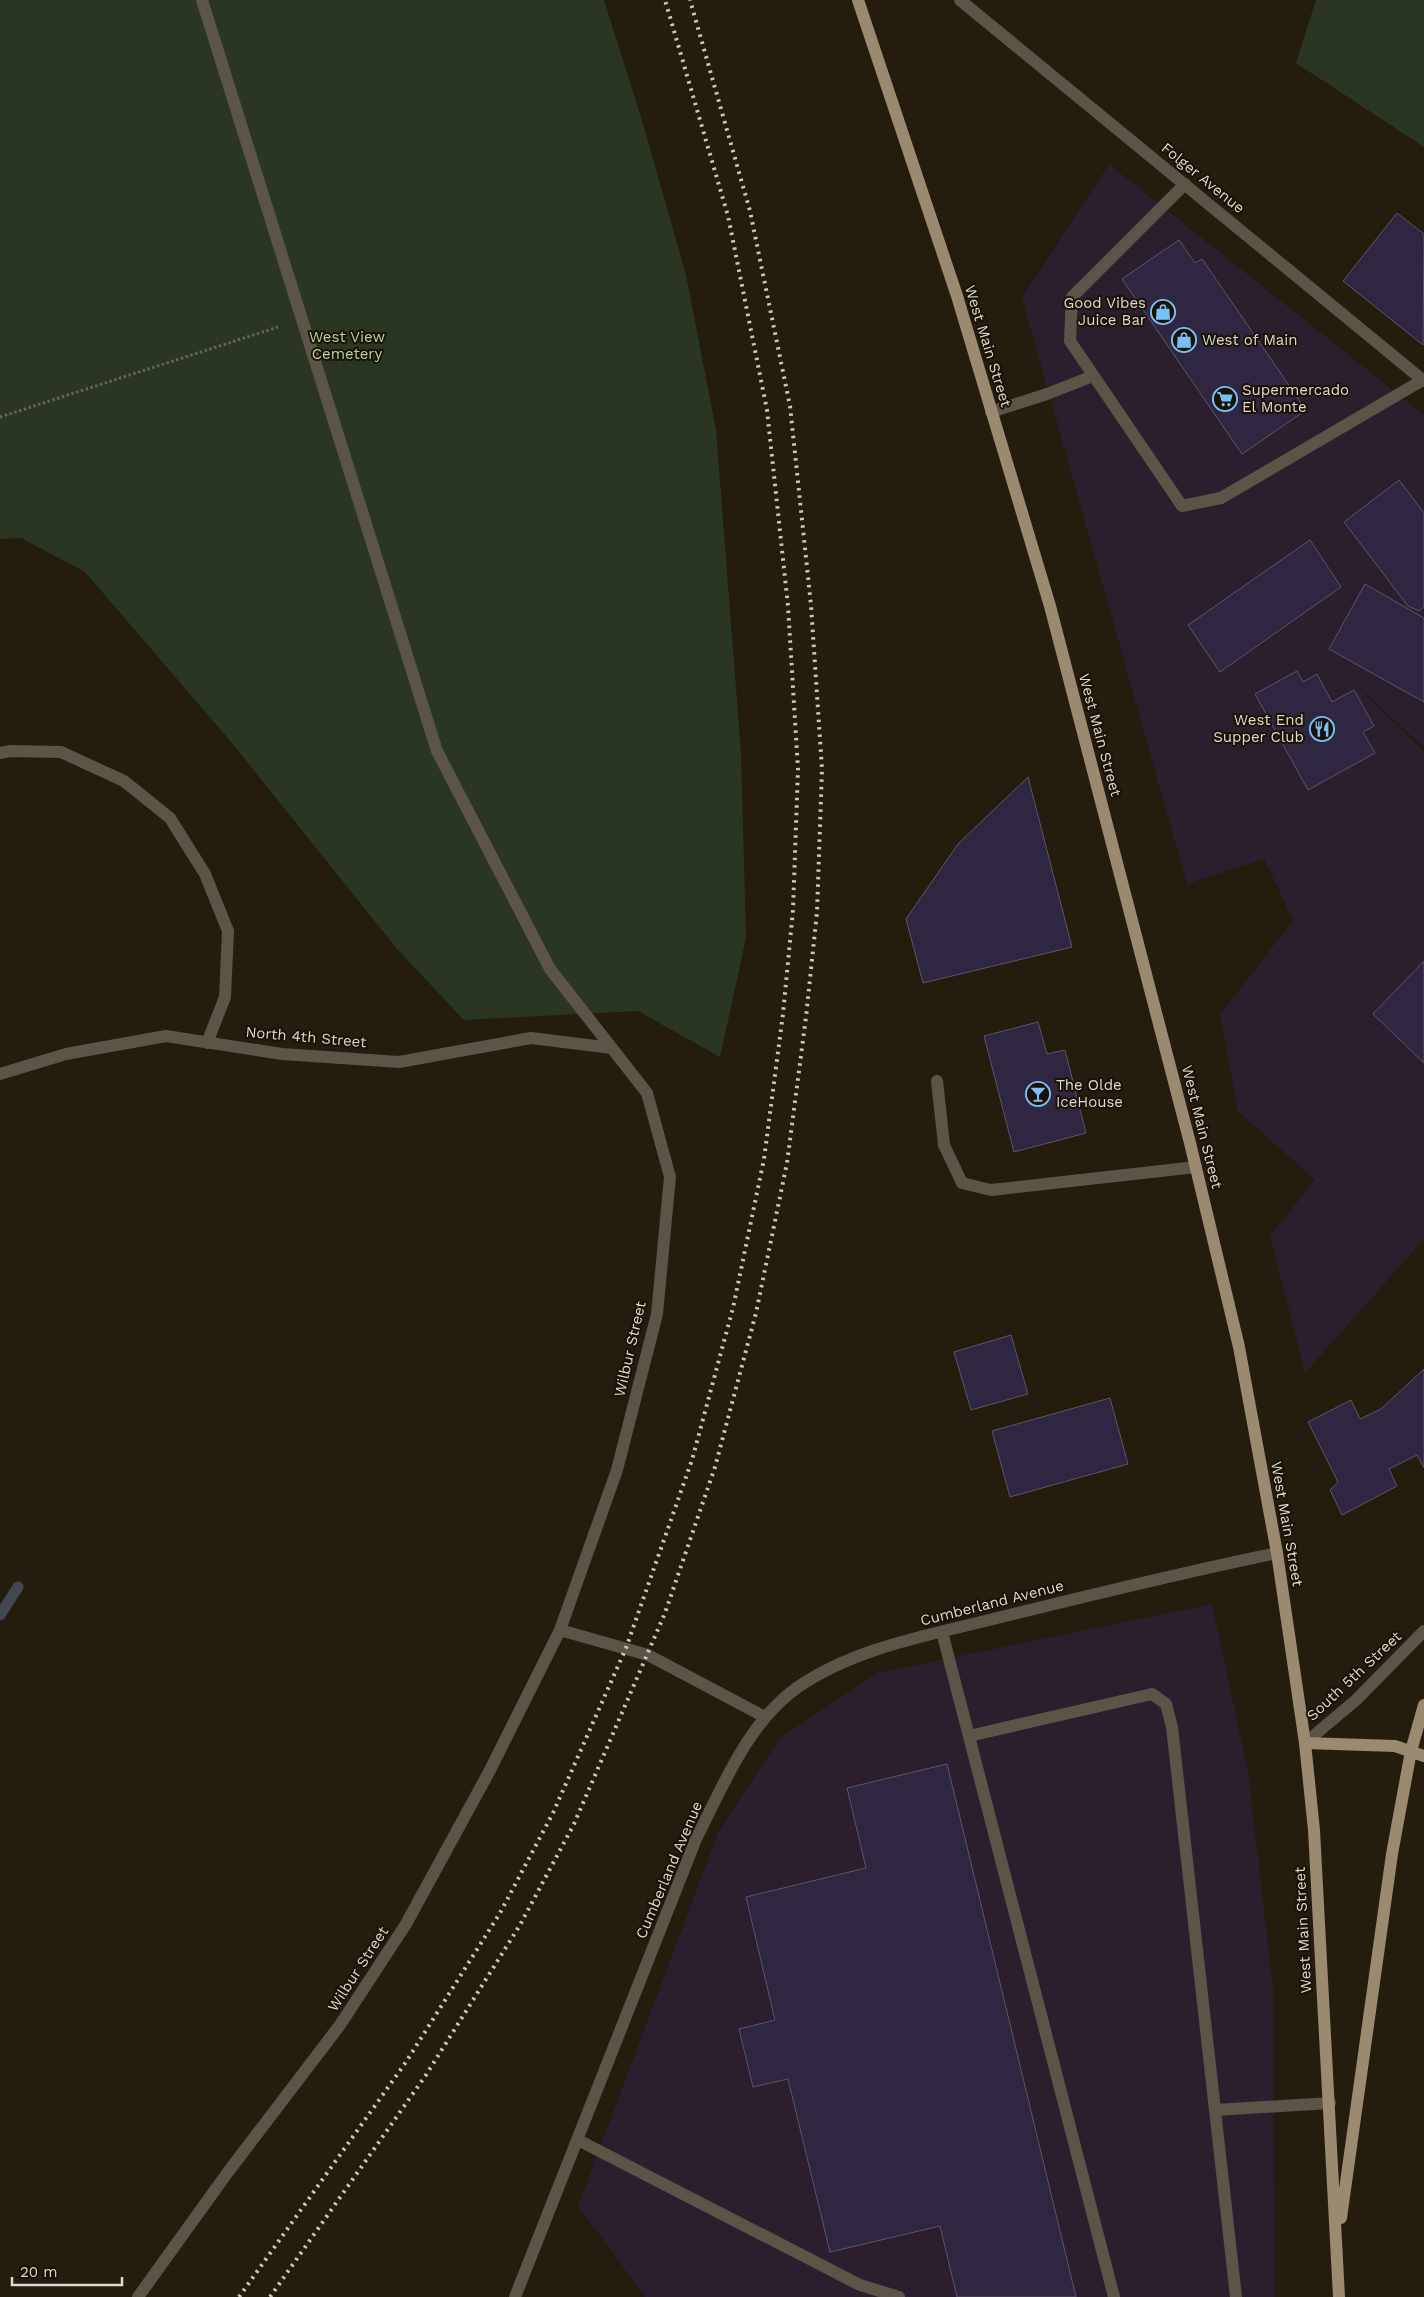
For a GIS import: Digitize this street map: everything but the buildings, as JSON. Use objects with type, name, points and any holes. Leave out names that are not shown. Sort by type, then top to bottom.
[{"type":"main road","name":"West Main Street","points":[[858,0],[957,296],[1050,606],[1196,1167],[1239,1347],[1277,1553],[1305,1744],[1314,1830],[1339,2297]]},
{"type":"main road","points":[[1337,2247],[1392,1854],[1411,1751],[1424,1705]]},
{"type":"main road","points":[[1305,1744],[1395,1746],[1424,1756]]},
{"type":"street","name":"Wilbur Street","points":[[138,2297],[228,2172],[340,2025],[406,1924],[489,1772],[560,1630],[617,1470],[652,1331],[656,1314],[670,1177],[647,1093],[550,969],[437,751],[202,0]]},
{"type":"street","name":"Folger Avenue","points":[[960,0],[1424,381]]},
{"type":"street","points":[[1185,184],[1072,297],[1070,341],[1182,506],[1221,498],[1424,381]]},
{"type":"street","points":[[991,412],[1093,376]]},
{"type":"street","points":[[0,753],[10,751],[61,752],[124,781],[170,818],[205,874],[228,931],[225,997],[207,1042]]},
{"type":"street","name":"North 4th Street","points":[[0,1074],[66,1054],[166,1036],[282,1054],[399,1062],[531,1038],[612,1048]]},
{"type":"street","points":[[936,1081],[944,1145],[962,1183],[990,1190],[1196,1167]]},
{"type":"street","name":"Cumberland Avenue","points":[[515,2297],[696,1839],[733,1766],[765,1717],[798,1687],[845,1662],[905,1642],[1173,1574],[1277,1553]]},
{"type":"street","points":[[560,1630],[648,1654],[765,1717]]},
{"type":"street","name":"South 5th Street","points":[[1305,1744],[1356,1700],[1424,1631]]},
{"type":"street","points":[[942,1632],[1114,2297]]},
{"type":"street","points":[[969,1736],[1152,1694],[1166,1704],[1172,1727],[1236,2297]]},
{"type":"street","points":[[1216,2110],[1330,2103]]},
{"type":"street","points":[[578,2140],[860,2285],[899,2297]]},
{"type":"path","points":[[0,417],[301,320]]},
{"type":"shaded area","points":[[1109,164],[1424,415],[1424,748],[1334,664],[1424,751],[1424,1239],[1305,1373],[1270,1236],[1315,1180],[1238,1111],[1220,1015],[1293,920],[1264,859],[1187,884],[1022,298]]},
{"type":"shaded area","points":[[1212,1604],[1248,1772],[1273,1988],[1274,2297],[645,2297],[578,2206],[718,1833],[780,1738],[877,1673]]},
{"type":"green space","name":"West View Cemetery","points":[[0,0],[604,0],[644,127],[686,275],[716,430],[741,753],[746,938],[720,1057],[638,1011],[464,1020],[397,949],[232,743],[85,572],[21,538],[0,539]]},
{"type":"green space","points":[[1316,0],[1424,0],[1424,147],[1296,63]]},
{"type":"waterway","points":[[0,1615],[18,1587]]},
{"type":"railway","points":[[239,2297],[406,2062],[500,1913],[553,1813],[626,1648],[692,1460],[733,1308],[764,1159],[783,1014],[793,910],[798,769],[788,606],[767,410],[728,216],[665,0]]},
{"type":"railway","points":[[270,2297],[426,2075],[520,1925],[574,1824],[665,1613],[715,1467],[756,1313],[787,1163],[806,1017],[817,912],[822,769],[811,605],[790,406],[750,211],[690,0]]},
{"type":"place","name":"Good Vibes Juice Bar","points":[[1163,312]]},
{"type":"place","name":"West of Main","points":[[1184,340]]},
{"type":"place","name":"Supermercado El Monte","points":[[1225,399]]},
{"type":"place","name":"West End Supper Club","points":[[1322,729]]},
{"type":"place","name":"The Olde IceHouse","points":[[1038,1094]]}]
